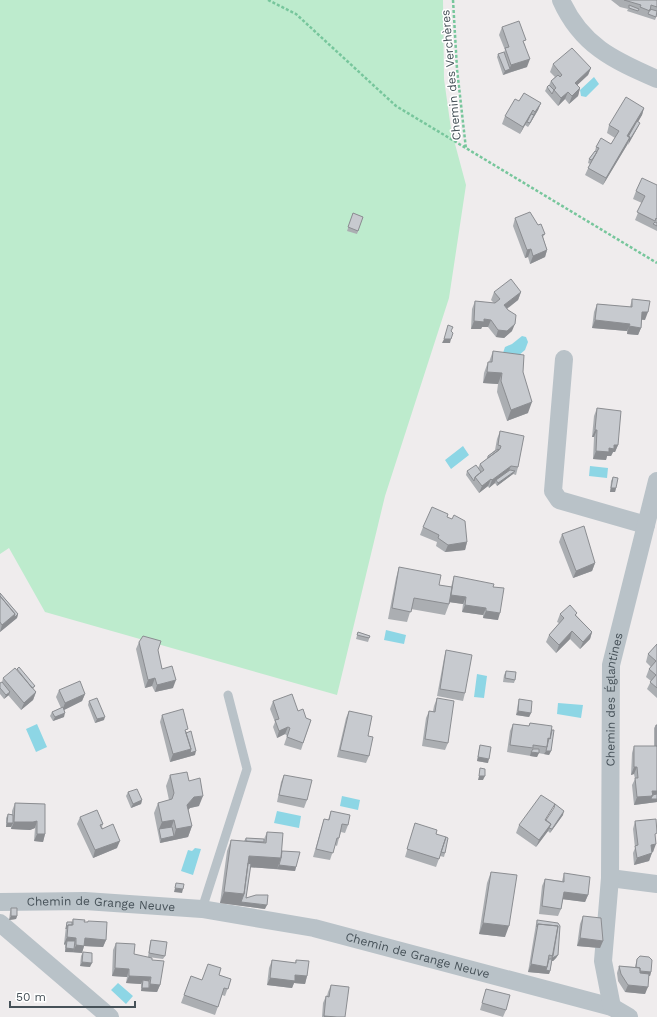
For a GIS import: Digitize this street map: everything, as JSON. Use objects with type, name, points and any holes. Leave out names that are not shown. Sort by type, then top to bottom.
[{"type":"street","points":[[561,0],[566,12],[584,37],[609,56],[624,65],[657,79]]},
{"type":"street","points":[[564,359],[553,491],[559,500],[646,525]]},
{"type":"street","name":"Chemin des Églantines","points":[[612,1008],[603,961],[610,878],[612,665],[657,481]]},
{"type":"street","points":[[610,878],[657,884]]},
{"type":"street","name":"Chemin de Grange Neuve","points":[[0,902],[85,901],[202,909],[314,928],[612,1008],[629,1017]]},
{"type":"street","points":[[0,923],[110,1017]]},
{"type":"lane","points":[[202,909],[247,769],[228,695]]},
{"type":"path","points":[[268,0],[296,14],[396,106],[657,263]]},
{"type":"path","name":"Chemin des Verchères","points":[[453,0],[457,69],[467,149]]},
{"type":"green space","points":[[0,0],[443,0],[444,79],[451,129],[466,185],[449,298],[385,496],[337,695],[45,612],[9,548],[0,554]]},
{"type":"water","points":[[594,77],[599,84],[586,97],[581,96],[580,90]]},
{"type":"water","points":[[522,336],[526,337],[528,342],[525,350],[518,356],[503,353],[505,347],[512,344]]},
{"type":"water","points":[[463,446],[469,455],[451,469],[445,460]]},
{"type":"water","points":[[590,466],[608,468],[607,478],[589,476]]},
{"type":"water","points":[[386,630],[406,635],[404,644],[384,640]]},
{"type":"water","points":[[477,674],[487,676],[484,698],[474,697]]},
{"type":"water","points":[[558,703],[583,705],[581,718],[557,714]]},
{"type":"water","points":[[37,724],[47,747],[36,752],[26,729]]},
{"type":"water","points":[[342,796],[360,800],[358,810],[340,806]]},
{"type":"water","points":[[277,811],[301,816],[299,828],[274,823]]},
{"type":"water","points":[[195,848],[201,849],[193,875],[181,871],[188,850],[192,851]]},
{"type":"water","points":[[118,983],[133,996],[126,1004],[111,990]]},
{"type":"building","points":[[624,0],[657,0],[657,7],[651,5],[650,11],[640,7],[641,5]]},
{"type":"building","points":[[629,5],[639,9],[638,11],[629,8]]},
{"type":"building","points":[[650,9],[657,11],[656,17],[648,14]]},
{"type":"building","points":[[519,21],[526,40],[523,41],[530,59],[511,65],[505,48],[509,47],[502,27]]},
{"type":"building","points":[[572,48],[591,68],[575,83],[580,88],[572,96],[568,92],[561,98],[554,90],[556,88],[551,81],[558,75],[560,77],[562,75],[553,64]]},
{"type":"building","points":[[504,52],[510,69],[505,71],[498,54]]},
{"type":"building","points":[[549,85],[554,90],[552,94],[547,87]]},
{"type":"building","points":[[524,93],[541,103],[535,112],[533,110],[523,127],[505,116],[515,99],[519,101]]},
{"type":"building","points":[[626,97],[644,108],[627,136],[630,137],[606,178],[588,168],[599,148],[596,147],[601,138],[611,144],[619,131],[609,125]]},
{"type":"building","points":[[531,114],[534,115],[530,123],[527,122]]},
{"type":"building","points":[[637,121],[640,123],[629,141],[630,137],[628,137]]},
{"type":"building","points":[[595,151],[597,152],[592,160],[589,159]]},
{"type":"building","points":[[642,178],[657,185],[657,219],[656,218],[655,221],[637,212],[645,196],[636,191]]},
{"type":"building","points":[[530,212],[538,225],[541,224],[545,234],[542,235],[547,250],[533,256],[531,249],[527,250],[515,218]]},
{"type":"building","points":[[353,213],[363,217],[358,231],[348,227]]},
{"type":"building","points":[[511,279],[521,292],[504,305],[508,310],[516,315],[515,324],[507,331],[498,330],[491,320],[484,319],[484,322],[474,321],[475,301],[495,303],[500,299],[494,292]]},
{"type":"building","points":[[632,299],[650,301],[648,312],[642,312],[641,328],[629,326],[630,324],[595,320],[597,304],[632,307]]},
{"type":"building","points":[[448,325],[453,327],[451,331],[453,333],[451,339],[444,339]]},
{"type":"building","points":[[493,351],[524,355],[523,372],[532,402],[511,410],[501,381],[502,373],[487,372],[488,362],[492,362]]},
{"type":"building","points":[[597,408],[621,411],[618,445],[614,445],[614,449],[609,448],[609,452],[596,451],[597,430],[595,430]]},
{"type":"building","points":[[500,431],[524,436],[518,467],[511,466],[482,486],[475,477],[484,470],[480,464],[500,449],[501,446],[498,445]]},
{"type":"building","points":[[498,449],[499,450],[488,458],[488,456]]},
{"type":"building","points":[[476,465],[481,472],[475,477],[474,481],[467,471]]},
{"type":"building","points":[[510,470],[515,471],[498,483],[496,480]]},
{"type":"building","points":[[613,477],[618,478],[616,488],[611,488]]},
{"type":"building","points":[[432,507],[448,514],[447,517],[452,519],[454,515],[465,521],[467,542],[448,545],[438,538],[439,535],[423,527]]},
{"type":"building","points":[[584,526],[595,563],[576,571],[562,534]]},
{"type":"building","points":[[399,567],[441,575],[439,585],[452,587],[449,604],[414,598],[411,612],[392,608]]},
{"type":"building","points":[[454,576],[494,584],[493,587],[504,588],[500,613],[486,611],[486,608],[465,605],[466,597],[451,595]]},
{"type":"building","points":[[0,593],[18,614],[14,618],[15,614],[0,596]]},
{"type":"building","points":[[0,596],[15,614],[2,625],[0,622]]},
{"type":"building","points":[[570,605],[577,613],[575,615],[592,632],[583,642],[572,631],[559,645],[549,635],[564,618],[560,614]]},
{"type":"building","points":[[358,632],[370,636],[369,638],[357,635]]},
{"type":"building","points":[[143,636],[161,641],[158,650],[162,669],[172,666],[176,680],[157,685],[155,678],[148,680],[139,642]]},
{"type":"building","points":[[657,644],[657,688],[650,682],[656,675],[649,669],[656,661],[648,654]]},
{"type":"building","points":[[446,650],[472,655],[465,693],[440,689]]},
{"type":"building","points":[[19,667],[35,686],[32,688],[17,669]]},
{"type":"building","points":[[15,668],[36,692],[24,703],[3,678]]},
{"type":"building","points":[[506,671],[516,672],[515,680],[505,678]]},
{"type":"building","points":[[80,681],[85,694],[65,703],[59,690]]},
{"type":"building","points":[[2,682],[10,692],[6,695],[0,688],[0,683]]},
{"type":"building","points":[[292,694],[298,711],[303,709],[306,718],[311,720],[303,743],[287,737],[290,728],[288,727],[279,731],[275,720],[279,719],[273,701]]},
{"type":"building","points":[[97,698],[105,717],[97,719],[89,701]]},
{"type":"building","points":[[437,698],[454,701],[448,743],[425,739],[429,711],[435,712]]},
{"type":"building","points":[[519,699],[532,701],[531,713],[518,711]]},
{"type":"building","points":[[63,707],[65,713],[55,717],[52,712]]},
{"type":"building","points":[[183,709],[188,729],[185,730],[191,749],[173,754],[162,715]]},
{"type":"building","points":[[349,711],[372,716],[368,736],[373,737],[369,756],[340,750]]},
{"type":"building","points":[[530,723],[552,726],[547,747],[533,745],[533,748],[510,745],[513,724],[529,726]]},
{"type":"building","points":[[657,725],[657,746],[656,746]]},
{"type":"building","points":[[552,730],[554,730],[551,751],[546,751],[549,738],[550,739]]},
{"type":"building","points":[[191,731],[196,751],[190,753],[191,749],[186,733]]},
{"type":"building","points":[[480,745],[491,747],[489,759],[478,757]]},
{"type":"building","points":[[634,746],[657,746],[657,791],[652,791],[653,796],[637,797],[635,778],[638,778],[637,767],[634,767]]},
{"type":"building","points":[[533,749],[539,749],[539,753],[531,752]]},
{"type":"building","points":[[480,768],[485,769],[485,776],[479,776]]},
{"type":"building","points":[[187,772],[189,781],[200,778],[203,796],[194,797],[187,805],[192,826],[176,829],[174,820],[162,822],[158,803],[172,799],[174,793],[170,775]]},
{"type":"building","points":[[284,775],[312,780],[307,800],[279,795]]},
{"type":"building","points":[[137,789],[142,800],[133,804],[128,792]]},
{"type":"building","points":[[657,794],[657,799],[651,799],[652,795]]},
{"type":"building","points":[[541,795],[555,804],[545,820],[551,824],[539,840],[519,825]]},
{"type":"building","points":[[15,803],[45,804],[45,834],[37,834],[37,821],[14,822]]},
{"type":"building","points":[[555,804],[564,811],[552,829],[549,828],[551,824],[546,820]]},
{"type":"building","points":[[97,810],[103,824],[100,825],[102,829],[113,824],[120,841],[95,850],[80,817]]},
{"type":"building","points":[[331,811],[350,815],[348,825],[342,824],[339,838],[337,838],[333,853],[316,849],[324,819],[329,820]]},
{"type":"building","points":[[8,814],[13,815],[13,823],[7,823]]},
{"type":"building","points":[[656,819],[656,844],[651,845],[652,853],[637,858],[635,846],[638,845],[635,821]]},
{"type":"building","points":[[415,823],[437,830],[436,834],[446,837],[439,859],[407,849]]},
{"type":"building","points":[[172,827],[174,836],[161,839],[159,829]]},
{"type":"building","points":[[267,832],[283,833],[281,858],[249,856],[244,894],[224,892],[231,840],[266,843]]},
{"type":"building","points":[[446,837],[448,838],[445,853],[441,852]]},
{"type":"building","points":[[246,838],[264,839],[264,842],[246,841]]},
{"type":"building","points":[[282,851],[300,852],[296,867],[279,865]]},
{"type":"building","points":[[248,863],[251,864],[246,898],[256,895],[268,895],[267,905],[241,902],[244,894]]},
{"type":"building","points":[[491,872],[517,875],[509,926],[483,923]]},
{"type":"building","points":[[564,873],[590,877],[588,895],[564,892],[561,909],[542,906],[545,879],[564,882]]},
{"type":"building","points":[[176,883],[184,884],[183,889],[175,888]]},
{"type":"building","points":[[11,908],[17,908],[17,916],[11,916]]},
{"type":"building","points":[[583,916],[601,918],[603,941],[580,938]]},
{"type":"building","points":[[73,919],[85,920],[84,922],[107,922],[106,940],[85,938],[84,946],[76,945],[76,938],[67,937],[68,925],[73,925]]},
{"type":"building","points":[[537,920],[558,923],[560,926],[558,955],[552,958],[558,926],[538,924],[537,927]]},
{"type":"building","points":[[67,922],[72,922],[72,925],[68,925],[66,929]]},
{"type":"building","points":[[538,924],[558,926],[553,956],[549,955],[547,967],[531,964]]},
{"type":"building","points":[[151,940],[167,942],[165,956],[149,953]]},
{"type":"building","points":[[67,941],[75,941],[74,949],[66,948]]},
{"type":"building","points":[[116,943],[135,944],[134,954],[152,958],[152,960],[164,961],[160,985],[150,984],[151,977],[129,976],[129,969],[115,968]]},
{"type":"building","points":[[83,952],[92,953],[92,963],[82,962]]},
{"type":"building","points":[[640,956],[649,957],[652,960],[651,972],[640,971],[640,968],[636,967],[637,959]]},
{"type":"building","points":[[549,959],[552,959],[550,971],[546,970]]},
{"type":"building","points":[[272,960],[296,963],[296,960],[309,961],[307,976],[295,975],[295,981],[270,978]]},
{"type":"building","points":[[208,964],[221,968],[219,975],[231,979],[228,989],[224,988],[218,1007],[184,995],[191,976],[202,980]]},
{"type":"building","points":[[619,966],[640,968],[640,973],[649,974],[648,987],[628,985],[621,974]]},
{"type":"building","points":[[143,980],[149,981],[149,988],[142,988]]},
{"type":"building","points":[[331,985],[349,987],[345,1017],[324,1016],[326,996],[329,997]]},
{"type":"building","points":[[486,989],[510,995],[506,1010],[482,1003]]}]
